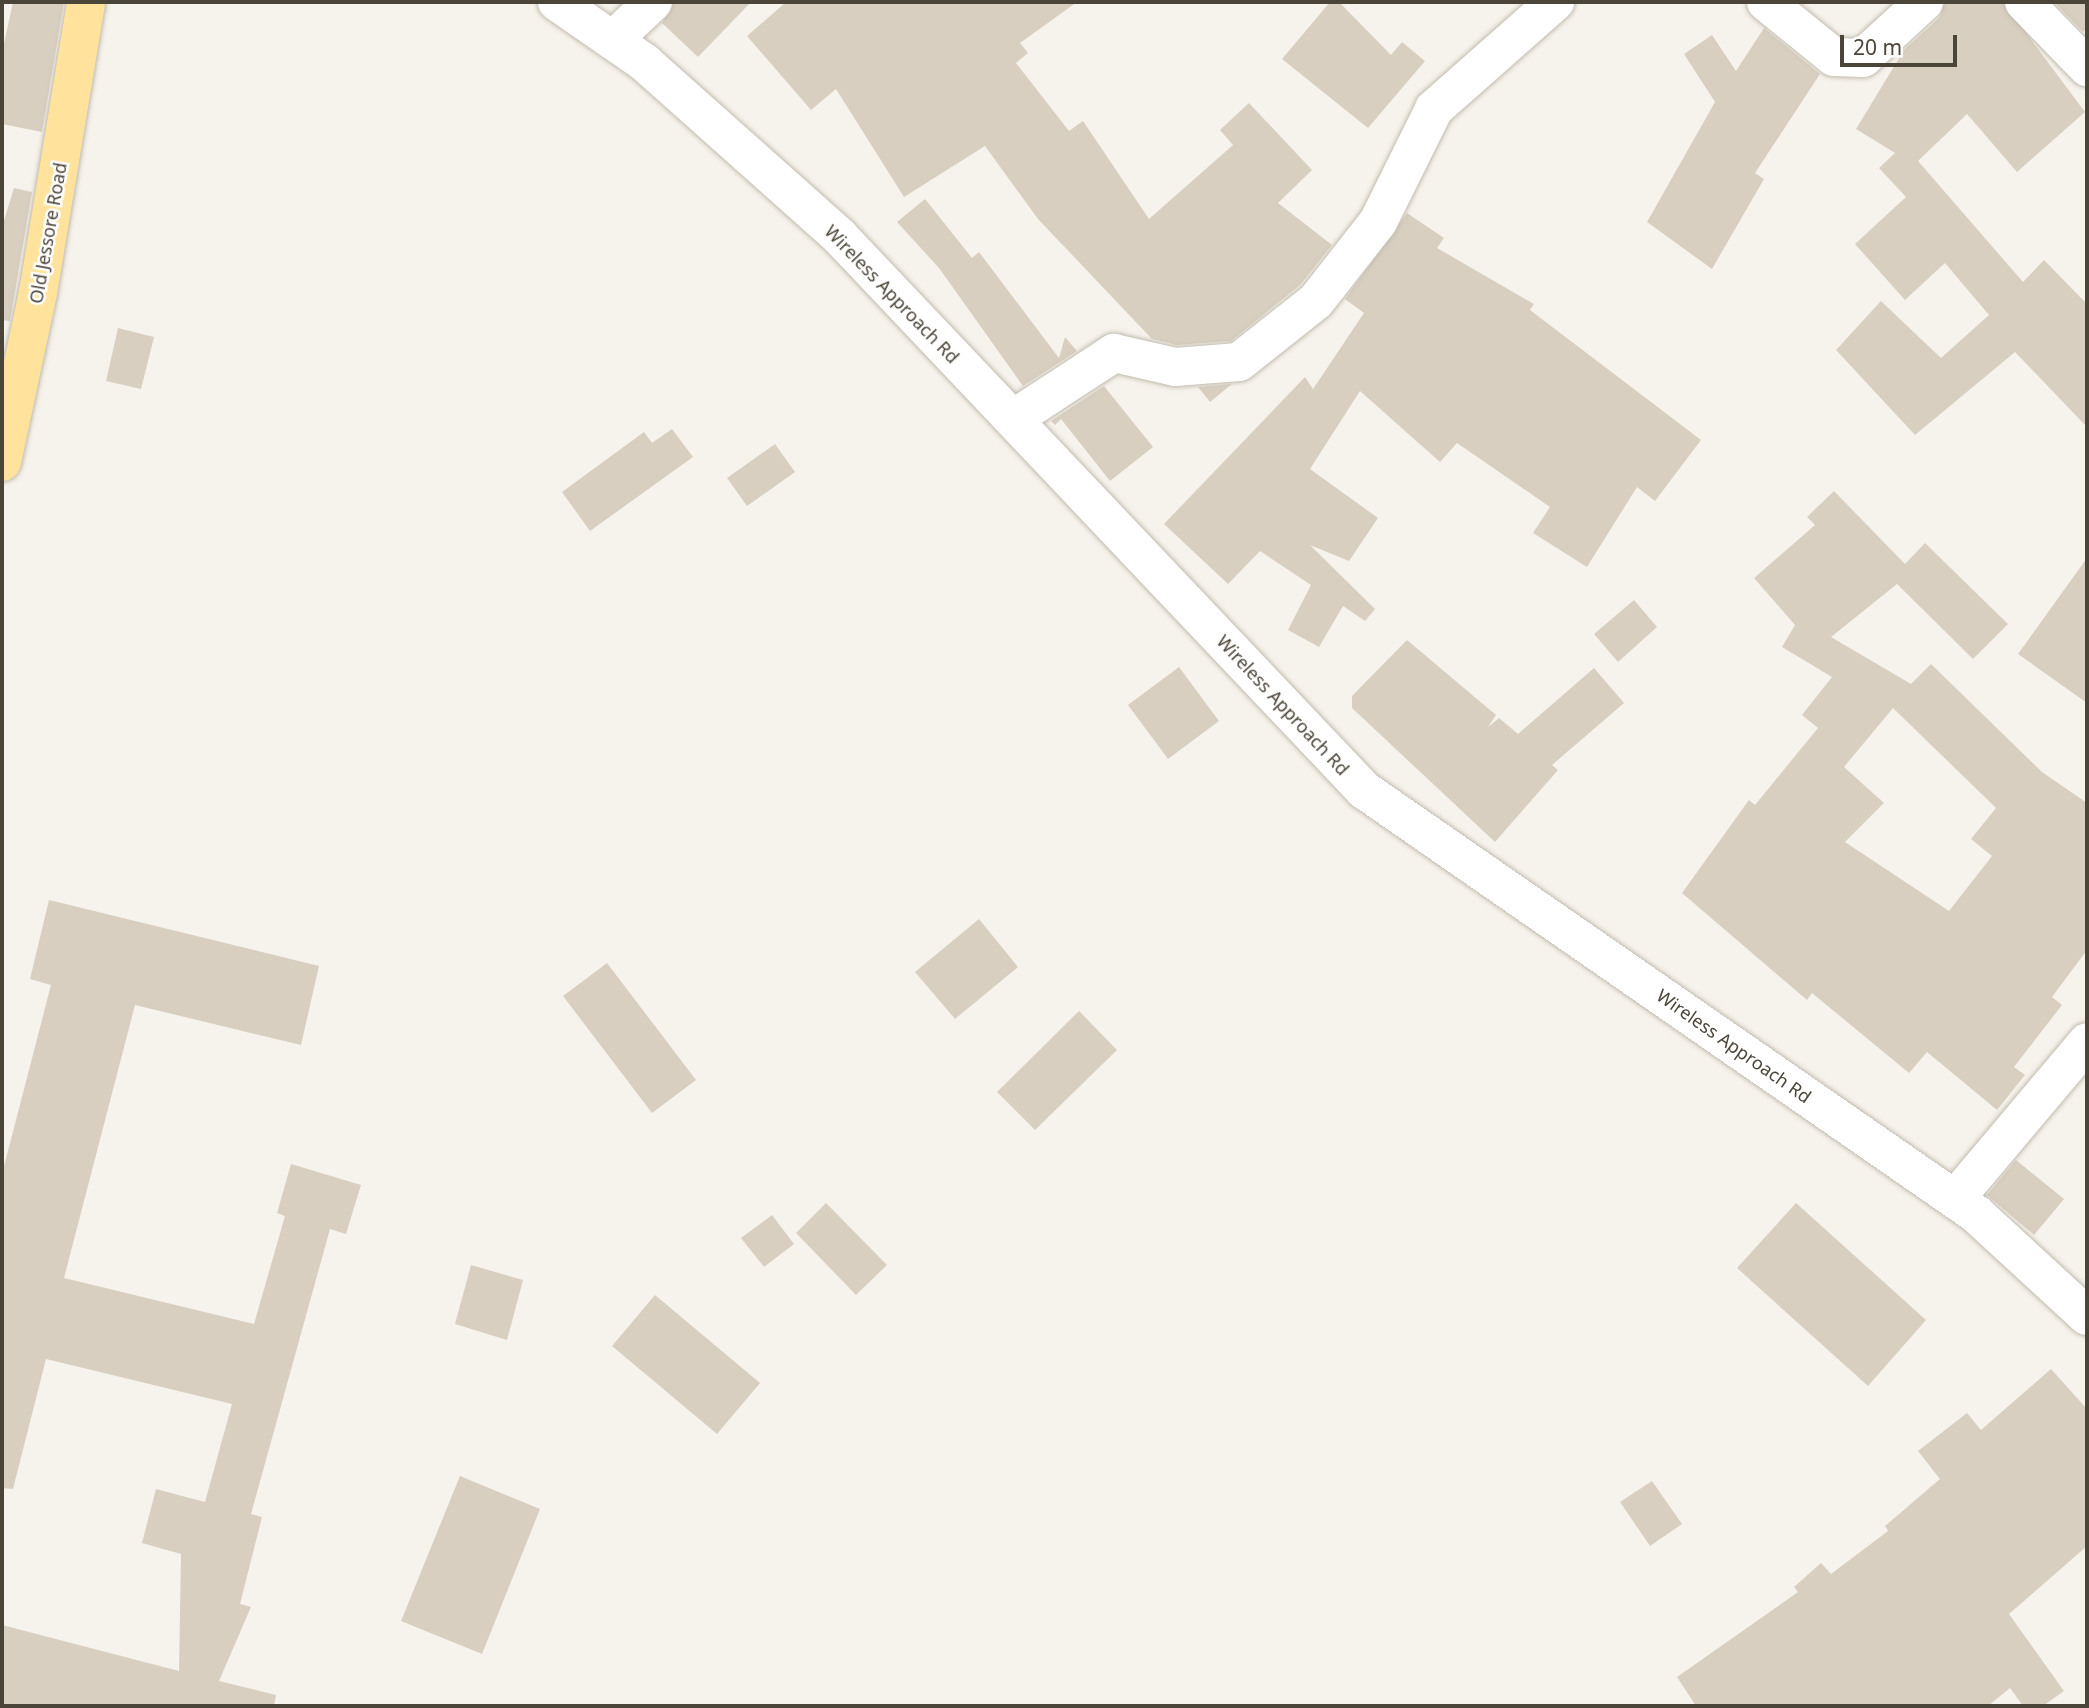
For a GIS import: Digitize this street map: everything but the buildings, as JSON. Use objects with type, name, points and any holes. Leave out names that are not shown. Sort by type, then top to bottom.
[{"type":"main road","name":"Old Jessore Road","points":[[2,462],[38,293],[86,2]]},
{"type":"street","name":"Wireless Approach Rd","points":[[556,2],[612,40],[840,237],[1364,790],[1955,1199],[2087,1316]]},
{"type":"street","points":[[612,40],[653,2]]},
{"type":"street","points":[[1013,419],[1114,353],[1175,366],[1239,362],[1315,301],[1378,222],[1434,109],[1555,2]]},
{"type":"street","points":[[1766,2],[1834,57],[1863,58],[1924,2]]},
{"type":"street","points":[[2025,2],[2087,67]]},
{"type":"street","points":[[1955,1199],[2087,1042]]}]
